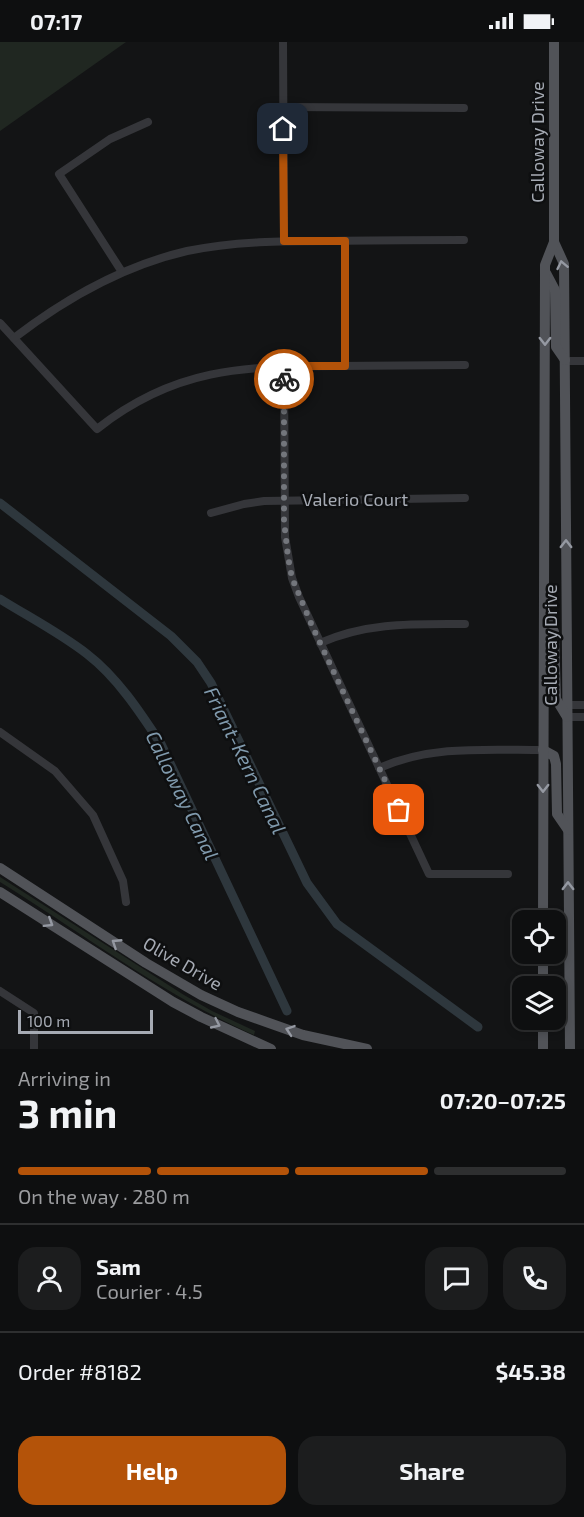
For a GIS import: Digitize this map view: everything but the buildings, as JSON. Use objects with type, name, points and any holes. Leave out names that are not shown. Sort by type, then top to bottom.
[{"type":"main road","name":"Calloway Drive","points":[[543,910],[545,265],[554,242],[554,42]]},
{"type":"main road","name":"Calloway Drive","points":[[554,242],[564,264],[566,361],[570,1049]]},
{"type":"main road","points":[[545,273],[555,290],[556,347],[566,361]]},
{"type":"main road","points":[[544,613],[554,632],[556,699],[567,717]]},
{"type":"main road","points":[[543,750],[554,756],[557,814],[568,830]]},
{"type":"main road","name":"Olive Drive","points":[[0,868],[146,963],[201,995],[238,1012],[303,1035],[367,1049]]},
{"type":"main road","name":"Olive Drive","points":[[0,892],[173,1002],[271,1049]]},
{"type":"main road","points":[[543,1030],[543,1049]]},
{"type":"street","points":[[283,42],[284,241]]},
{"type":"street","points":[[283,107],[464,108]]},
{"type":"street","points":[[122,272],[59,174],[110,139],[148,122]]},
{"type":"street","points":[[14,338],[64,302],[122,272],[186,251],[221,245],[284,241],[464,240]]},
{"type":"street","points":[[345,241],[345,366]]},
{"type":"street","points":[[0,323],[98,429],[146,397],[197,377],[241,368],[465,365]]},
{"type":"street","points":[[566,361],[584,361]]},
{"type":"street","points":[[284,366],[285,537],[292,578],[320,643],[429,874],[508,874]]},
{"type":"street","name":"Valerio Court","points":[[211,513],[244,504],[284,500],[465,498]]},
{"type":"street","points":[[320,643],[373,626],[465,624]]},
{"type":"street","points":[[567,705],[584,705]]},
{"type":"street","points":[[567,717],[584,717]]},
{"type":"street","points":[[0,732],[55,771],[93,815],[123,881],[126,902]]},
{"type":"street","points":[[379,768],[409,756],[450,749],[543,750]]},
{"type":"street","points":[[0,991],[34,1013],[34,1049]]},
{"type":"shaded area","points":[[0,42],[126,42],[0,131]]},
{"type":"shaded area","points":[[0,877],[184,995],[255,1031],[254,1035],[220,1019],[156,983],[0,882]]},
{"type":"waterway","name":"Friant-Kern Canal","points":[[0,503],[171,636],[197,662],[211,683],[307,883],[337,924],[478,1027]]},
{"type":"waterway","name":"Calloway Canal","points":[[0,599],[77,646],[98,663],[118,684],[145,720],[161,744],[287,1011]]},
{"type":"way so far","points":[[284,379],[284,521],[292,578],[313,628],[399,810]]},
{"type":"route","points":[[283,129],[284,241],[345,241],[345,366],[284,366],[284,379]]}]
